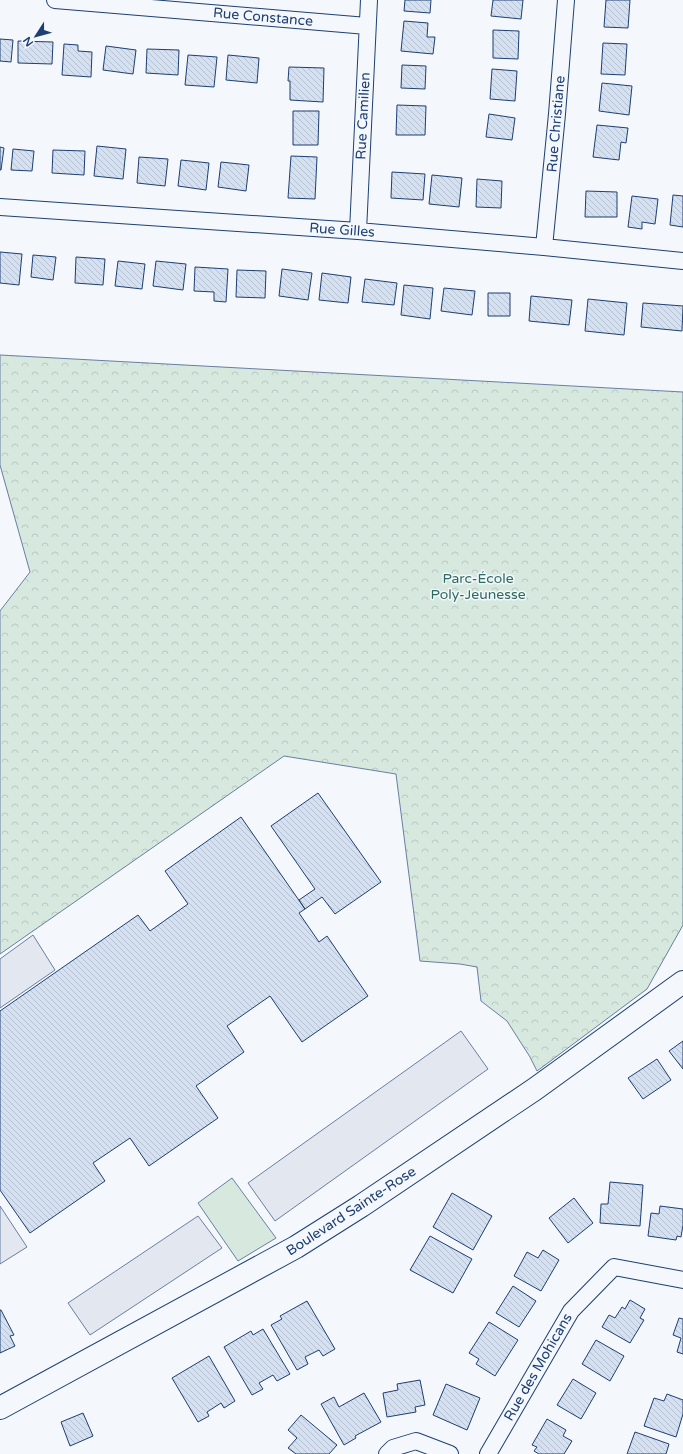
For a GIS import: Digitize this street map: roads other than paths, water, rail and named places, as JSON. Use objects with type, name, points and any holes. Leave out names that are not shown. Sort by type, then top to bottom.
[{"type":"street","name":"Rue Constance","points":[[55,0],[160,4],[367,26]]},
{"type":"street","name":"Rue Camilien","points":[[358,231],[369,0]]},
{"type":"street","name":"Rue Christiane","points":[[544,247],[566,0]]},
{"type":"street","name":"Rue Gilles","points":[[0,207],[358,231],[683,261]]},
{"type":"street","name":"Boulevard Sainte-Rose","points":[[0,1408],[296,1247],[362,1206],[529,1093],[683,982]]},
{"type":"street","name":"Rue des Mohicans","points":[[488,1454],[571,1311],[614,1267],[683,1280]]},
{"type":"street","points":[[387,1454],[393,1448],[416,1441],[450,1454]]},
{"type":"park label","name":"Parc-École Poly-Jeunesse","points":[[478,586]]}]
